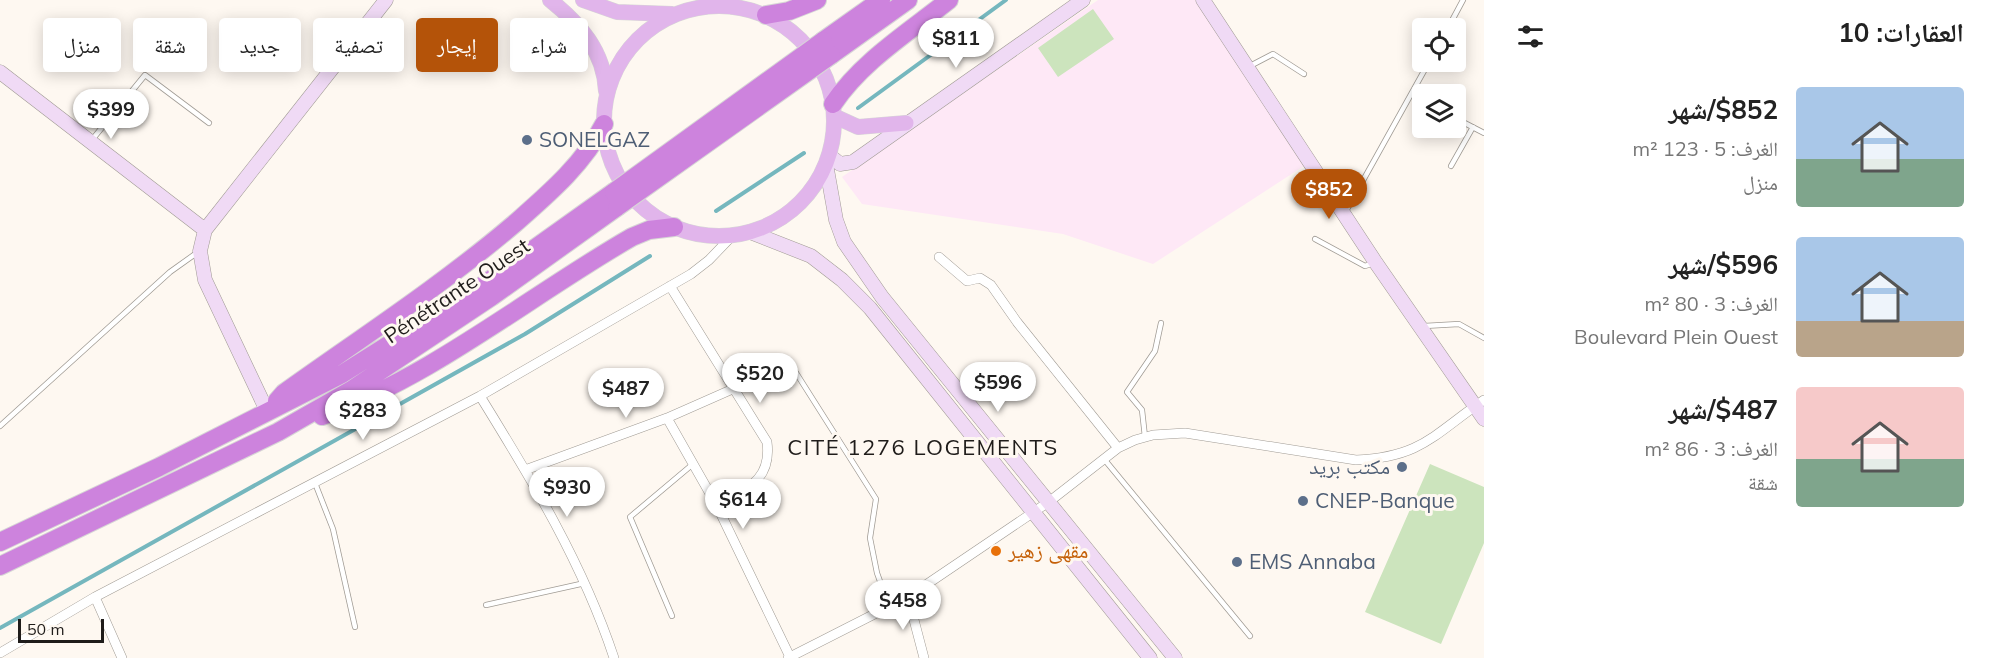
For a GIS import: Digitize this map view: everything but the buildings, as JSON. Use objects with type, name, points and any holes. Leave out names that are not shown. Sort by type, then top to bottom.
[{"type":"highway","points":[[766,15],[789,11],[817,0]]},
{"type":"highway","name":"Pénétrante Ouest","points":[[827,48],[881,0]]},
{"type":"highway","name":"Pénétrante Ouest","points":[[0,566],[278,432],[402,356],[827,48],[908,0]]},
{"type":"highway","points":[[834,110],[844,88],[874,59],[949,0]]},
{"type":"highway","points":[[267,411],[284,393],[474,258],[545,198],[581,159],[604,124]]},
{"type":"highway","name":"Pénétrante Ouest","points":[[3,537],[159,467],[342,374],[615,200]]},
{"type":"highway","points":[[278,432],[351,406],[433,361],[632,237],[649,230],[674,227]]},
{"type":"main road","points":[[550,0],[580,26],[597,53],[605,77],[607,94],[604,124],[607,150],[617,174],[632,196],[651,214],[674,227],[709,236],[750,232],[774,222],[796,207],[814,187],[828,160],[834,110],[826,76],[811,51],[791,30],[766,15],[743,8],[720,5],[697,7],[675,14],[651,27],[631,46],[616,68],[607,94]]},
{"type":"main road","points":[[583,0],[617,12],[675,14]]},
{"type":"main road","points":[[834,110],[858,127],[906,123]]},
{"type":"street","points":[[267,411],[205,280],[200,251],[205,230],[386,0]]},
{"type":"street","points":[[1083,0],[849,164],[828,160],[836,220],[844,242],[882,297],[1050,501],[1175,658]]},
{"type":"street","points":[[1203,0],[1376,263],[1420,326],[1480,403],[1484,419]]},
{"type":"street","points":[[0,72],[89,143],[205,230]]},
{"type":"street","points":[[750,232],[811,256],[856,294],[1150,658]]},
{"type":"street","points":[[0,653],[95,597],[480,396],[670,286],[710,260],[733,235]]},
{"type":"street","points":[[939,257],[967,281],[980,278],[991,285],[1017,322],[1118,448]]},
{"type":"street","points":[[670,286],[767,442],[769,455],[762,476],[754,484],[717,506]]},
{"type":"street","points":[[525,470],[667,418],[735,388]]},
{"type":"street","points":[[480,396],[525,470],[585,583],[613,658]]},
{"type":"street","points":[[667,418],[717,506],[789,658],[908,597],[1050,501],[1118,448],[1145,437],[1185,433],[1348,459],[1379,459],[1418,448],[1480,403]]},
{"type":"street","points":[[95,597],[122,658]]},
{"type":"street","points":[[908,597],[924,658]]},
{"type":"lane","points":[[1453,18],[1463,0]]},
{"type":"lane","points":[[1248,67],[1273,54],[1304,74]]},
{"type":"lane","points":[[1344,215],[1423,72]]},
{"type":"lane","points":[[89,143],[145,75],[209,123]]},
{"type":"lane","points":[[1466,124],[1484,134]]},
{"type":"lane","points":[[1450,166],[1473,127]]},
{"type":"lane","points":[[1315,238],[1365,266],[1376,263]]},
{"type":"lane","points":[[0,426],[170,272],[200,251]]},
{"type":"lane","points":[[1145,437],[1142,410],[1127,392],[1155,351],[1161,323]]},
{"type":"lane","points":[[1420,326],[1459,324],[1484,338]]},
{"type":"lane","points":[[793,369],[876,499],[870,538],[877,573],[889,607]]},
{"type":"lane","points":[[1104,459],[1250,636]]},
{"type":"lane","points":[[672,616],[630,517],[693,464]]},
{"type":"lane","points":[[314,481],[333,529],[355,627]]},
{"type":"lane","points":[[486,605],[585,583]]},
{"type":"shaded area","points":[[1098,0],[1197,0],[1307,164],[1153,264],[1063,234],[862,204],[842,177]]},
{"type":"green space","points":[[1093,9],[1114,39],[1058,77],[1038,48]]},
{"type":"green space","points":[[1430,464],[1484,487],[1484,543],[1441,644],[1365,612]]},
{"type":"waterway","points":[[858,108],[1006,0]]},
{"type":"waterway","points":[[716,211],[804,153]]},
{"type":"waterway","points":[[0,628],[525,334],[650,256]]},
{"type":"place","name":"SONELGAZ","points":[[527,140]]},
{"type":"place","name":"مكتب بريد","points":[[1402,467]]},
{"type":"place","name":"CNEP-Banque","points":[[1303,501]]},
{"type":"place","name":"مقهى زهير","points":[[996,551]]},
{"type":"place","name":"EMS Annaba","points":[[1237,562]]},
{"type":"district","name":"CITÉ 1276 LOGEMENTS","points":[[923,447]]}]
